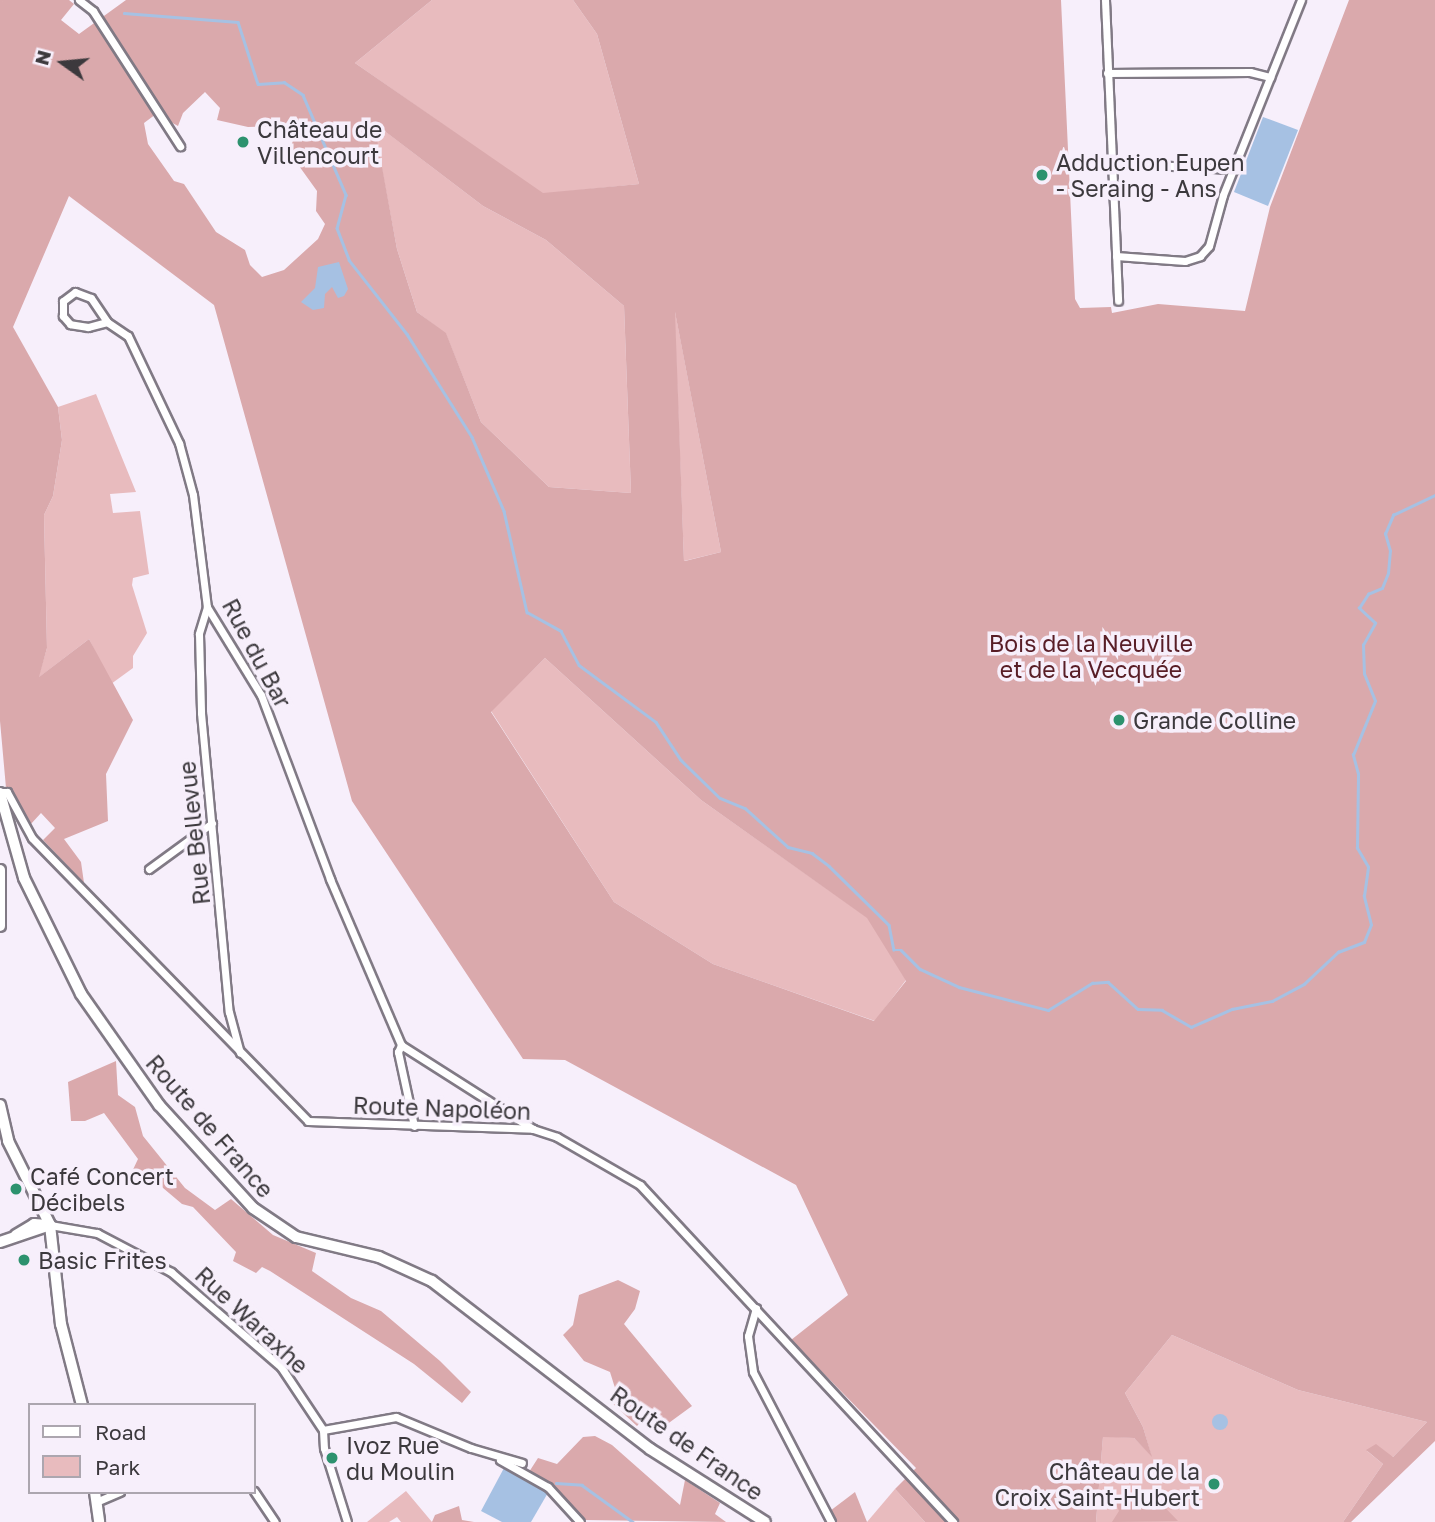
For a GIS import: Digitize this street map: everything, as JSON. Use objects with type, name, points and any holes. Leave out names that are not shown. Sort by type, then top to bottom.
[{"type":"main road","name":"Route de France","points":[[0,792],[24,878],[81,994],[159,1105],[253,1209],[296,1237],[379,1257],[432,1281],[650,1449],[765,1522]]},
{"type":"main road","points":[[0,870],[0,926]]},
{"type":"main road","points":[[0,1105],[4,1142],[39,1195],[50,1225],[61,1324],[81,1403]]},
{"type":"main road","points":[[0,1242],[34,1224],[50,1225]]},
{"type":"main road","points":[[96,1497],[99,1522]]},
{"type":"street","points":[[79,0],[93,11],[180,146]]},
{"type":"street","points":[[1105,0],[1118,300]]},
{"type":"street","points":[[1116,256],[1185,261],[1200,256],[1211,240],[1234,169],[1301,0]]},
{"type":"street","points":[[1107,73],[1250,72],[1270,77]]},
{"type":"street","points":[[1111,163],[1234,169]]},
{"type":"street","name":"Rue du Bar","points":[[107,322],[88,327],[70,324],[63,316],[63,301],[75,292],[91,298],[107,322],[120,329],[134,345],[182,452],[193,495],[207,607],[261,695],[330,878],[401,1045],[398,1052],[414,1126]]},
{"type":"street","name":"Rue Bellevue","points":[[207,607],[199,634],[199,660],[229,1012],[240,1053]]},
{"type":"street","name":"Route Napoléon","points":[[0,792],[7,792],[32,838],[308,1121],[533,1129],[557,1137],[640,1185],[953,1522]]},
{"type":"street","points":[[149,869],[212,823]]},
{"type":"street","points":[[401,1045],[533,1129]]},
{"type":"street","name":"Rue Waraxhe","points":[[50,1225],[97,1233],[175,1275],[281,1367],[323,1430],[347,1522]]},
{"type":"street","points":[[756,1308],[748,1336],[754,1372],[831,1522]]},
{"type":"street","points":[[323,1430],[396,1417],[490,1455],[548,1487],[580,1522]]},
{"type":"street","points":[[490,1455],[523,1463]]},
{"type":"street","points":[[256,1494],[275,1522]]},
{"type":"green space","name":"Bois de la Neuville et de la Vecquée","points":[[0,0],[69,0],[74,4],[61,20],[79,34],[126,0],[432,0],[355,63],[543,193],[639,184],[597,34],[573,0],[1061,0],[1075,299],[1080,308],[1111,307],[1112,313],[1158,304],[1245,311],[1270,207],[1349,0],[1435,0],[1435,1441],[1351,1522],[1343,1522],[1383,1464],[1366,1450],[1376,1444],[1393,1457],[1427,1422],[1298,1390],[1172,1335],[1125,1393],[1143,1427],[1152,1457],[1134,1438],[1103,1437],[1096,1522],[925,1522],[895,1489],[916,1468],[791,1340],[848,1295],[796,1185],[565,1060],[523,1059],[352,801],[214,305],[69,196],[13,327],[58,407],[62,440],[53,496],[44,515],[47,648],[39,677],[89,639],[133,720],[106,774],[108,821],[64,839],[81,862],[84,883],[43,840],[55,828],[41,813],[30,825],[6,788],[0,721]],"holes":[[[205,92],[220,108],[217,120],[248,127],[291,126],[296,132],[289,152],[317,191],[316,211],[325,224],[318,239],[284,270],[262,277],[250,265],[245,250],[216,232],[184,184],[174,181],[148,144],[144,123],[156,114],[178,126],[183,113]],[[374,123],[483,206],[546,240],[624,306],[631,493],[549,487],[481,422],[446,333],[417,312],[397,249]],[[675,312],[721,552],[684,561]],[[545,658],[701,800],[867,918],[906,981],[874,1021],[713,964],[614,902],[491,712]]]},
{"type":"green space","points":[[432,0],[573,0],[597,34],[639,184],[542,194],[355,63]]},
{"type":"green space","points":[[373,122],[483,206],[546,240],[624,306],[631,493],[549,487],[481,422],[446,334],[417,312],[397,249]]},
{"type":"green space","points":[[674,306],[721,552],[684,561]]},
{"type":"green space","points":[[96,394],[136,492],[110,494],[113,513],[140,511],[149,574],[133,578],[132,585],[147,633],[133,656],[133,668],[111,684],[89,639],[38,678],[47,648],[44,515],[53,496],[62,440],[58,407]]},
{"type":"green space","points":[[545,658],[701,800],[868,918],[906,980],[875,1021],[713,964],[614,902],[491,711]]},
{"type":"green space","points":[[116,1061],[118,1095],[135,1107],[143,1136],[185,1188],[215,1210],[231,1199],[273,1235],[316,1253],[312,1271],[351,1298],[381,1311],[440,1361],[471,1392],[462,1403],[414,1364],[270,1271],[262,1267],[256,1273],[233,1261],[236,1252],[193,1207],[182,1204],[150,1177],[130,1176],[138,1159],[104,1113],[85,1121],[71,1121],[68,1082]]},
{"type":"green space","points":[[618,1280],[640,1291],[635,1309],[624,1324],[692,1406],[666,1425],[651,1411],[637,1426],[613,1404],[615,1388],[610,1372],[584,1361],[563,1335],[573,1325],[579,1295]]},
{"type":"green space","points":[[1172,1335],[1298,1390],[1427,1422],[1393,1457],[1367,1451],[1383,1464],[1343,1522],[1096,1522],[1103,1436],[1134,1438],[1151,1455],[1143,1427],[1125,1393]]},
{"type":"green space","points":[[595,1436],[612,1445],[680,1505],[685,1480],[720,1503],[715,1514],[726,1522],[585,1520],[552,1484],[529,1472],[538,1458],[557,1464],[583,1437]]},
{"type":"green space","points":[[895,1489],[925,1522],[867,1522]]},
{"type":"green space","points":[[406,1491],[432,1522],[401,1522],[397,1517],[389,1522],[367,1522]]},
{"type":"green space","points":[[855,1492],[867,1522],[836,1522],[830,1511]]},
{"type":"green space","points":[[1111,1492],[1137,1500],[1152,1494],[1178,1521],[1112,1522],[1119,1511]]},
{"type":"green space","points":[[459,1506],[462,1520],[474,1522],[432,1522],[435,1515]]},
{"type":"water","points":[[1263,117],[1298,130],[1268,206],[1234,192]]},
{"type":"water","points":[[339,262],[348,289],[344,296],[338,298],[332,287],[325,294],[324,308],[313,310],[301,302],[315,288],[318,267]]},
{"type":"water","points":[[1220,1414],[1226,1416],[1226,1428],[1220,1430],[1214,1428],[1212,1422],[1214,1416]]},
{"type":"water","points":[[504,1468],[549,1491],[531,1522],[502,1522],[481,1511]]},
{"type":"waterway","points":[[124,13],[238,22],[258,84],[284,82],[303,95],[346,195],[337,228],[349,260],[407,334],[472,437],[504,511],[527,612],[561,631],[579,665],[656,722],[681,760],[720,798],[745,808],[788,847],[812,853],[829,866],[889,925],[894,950],[901,950],[920,969],[959,987],[1048,1010],[1092,983],[1108,982],[1138,1009],[1162,1010],[1191,1027],[1232,1009],[1272,1001],[1304,984],[1338,952],[1364,942],[1371,925],[1364,896],[1368,867],[1357,848],[1358,774],[1353,755],[1375,701],[1364,674],[1363,645],[1375,623],[1359,608],[1368,594],[1382,588],[1388,573],[1390,551],[1385,534],[1393,515],[1435,495]]},
{"type":"waterway","points":[[556,1483],[582,1485],[633,1522]]},
{"type":"place","name":"Château de Villencourt","points":[[243,142]]},
{"type":"place","name":"Adduction Eupen - Seraing - Ans","points":[[1042,175]]},
{"type":"place","name":"Grande Colline","points":[[1119,720]]},
{"type":"place","name":"Café Concert Décibels","points":[[16,1189]]},
{"type":"place","name":"Basic Frites","points":[[24,1260]]},
{"type":"place","name":"Ivoz Rue du Moulin","points":[[332,1458]]},
{"type":"place","name":"Château de la Croix Saint-Hubert","points":[[1214,1484]]}]
